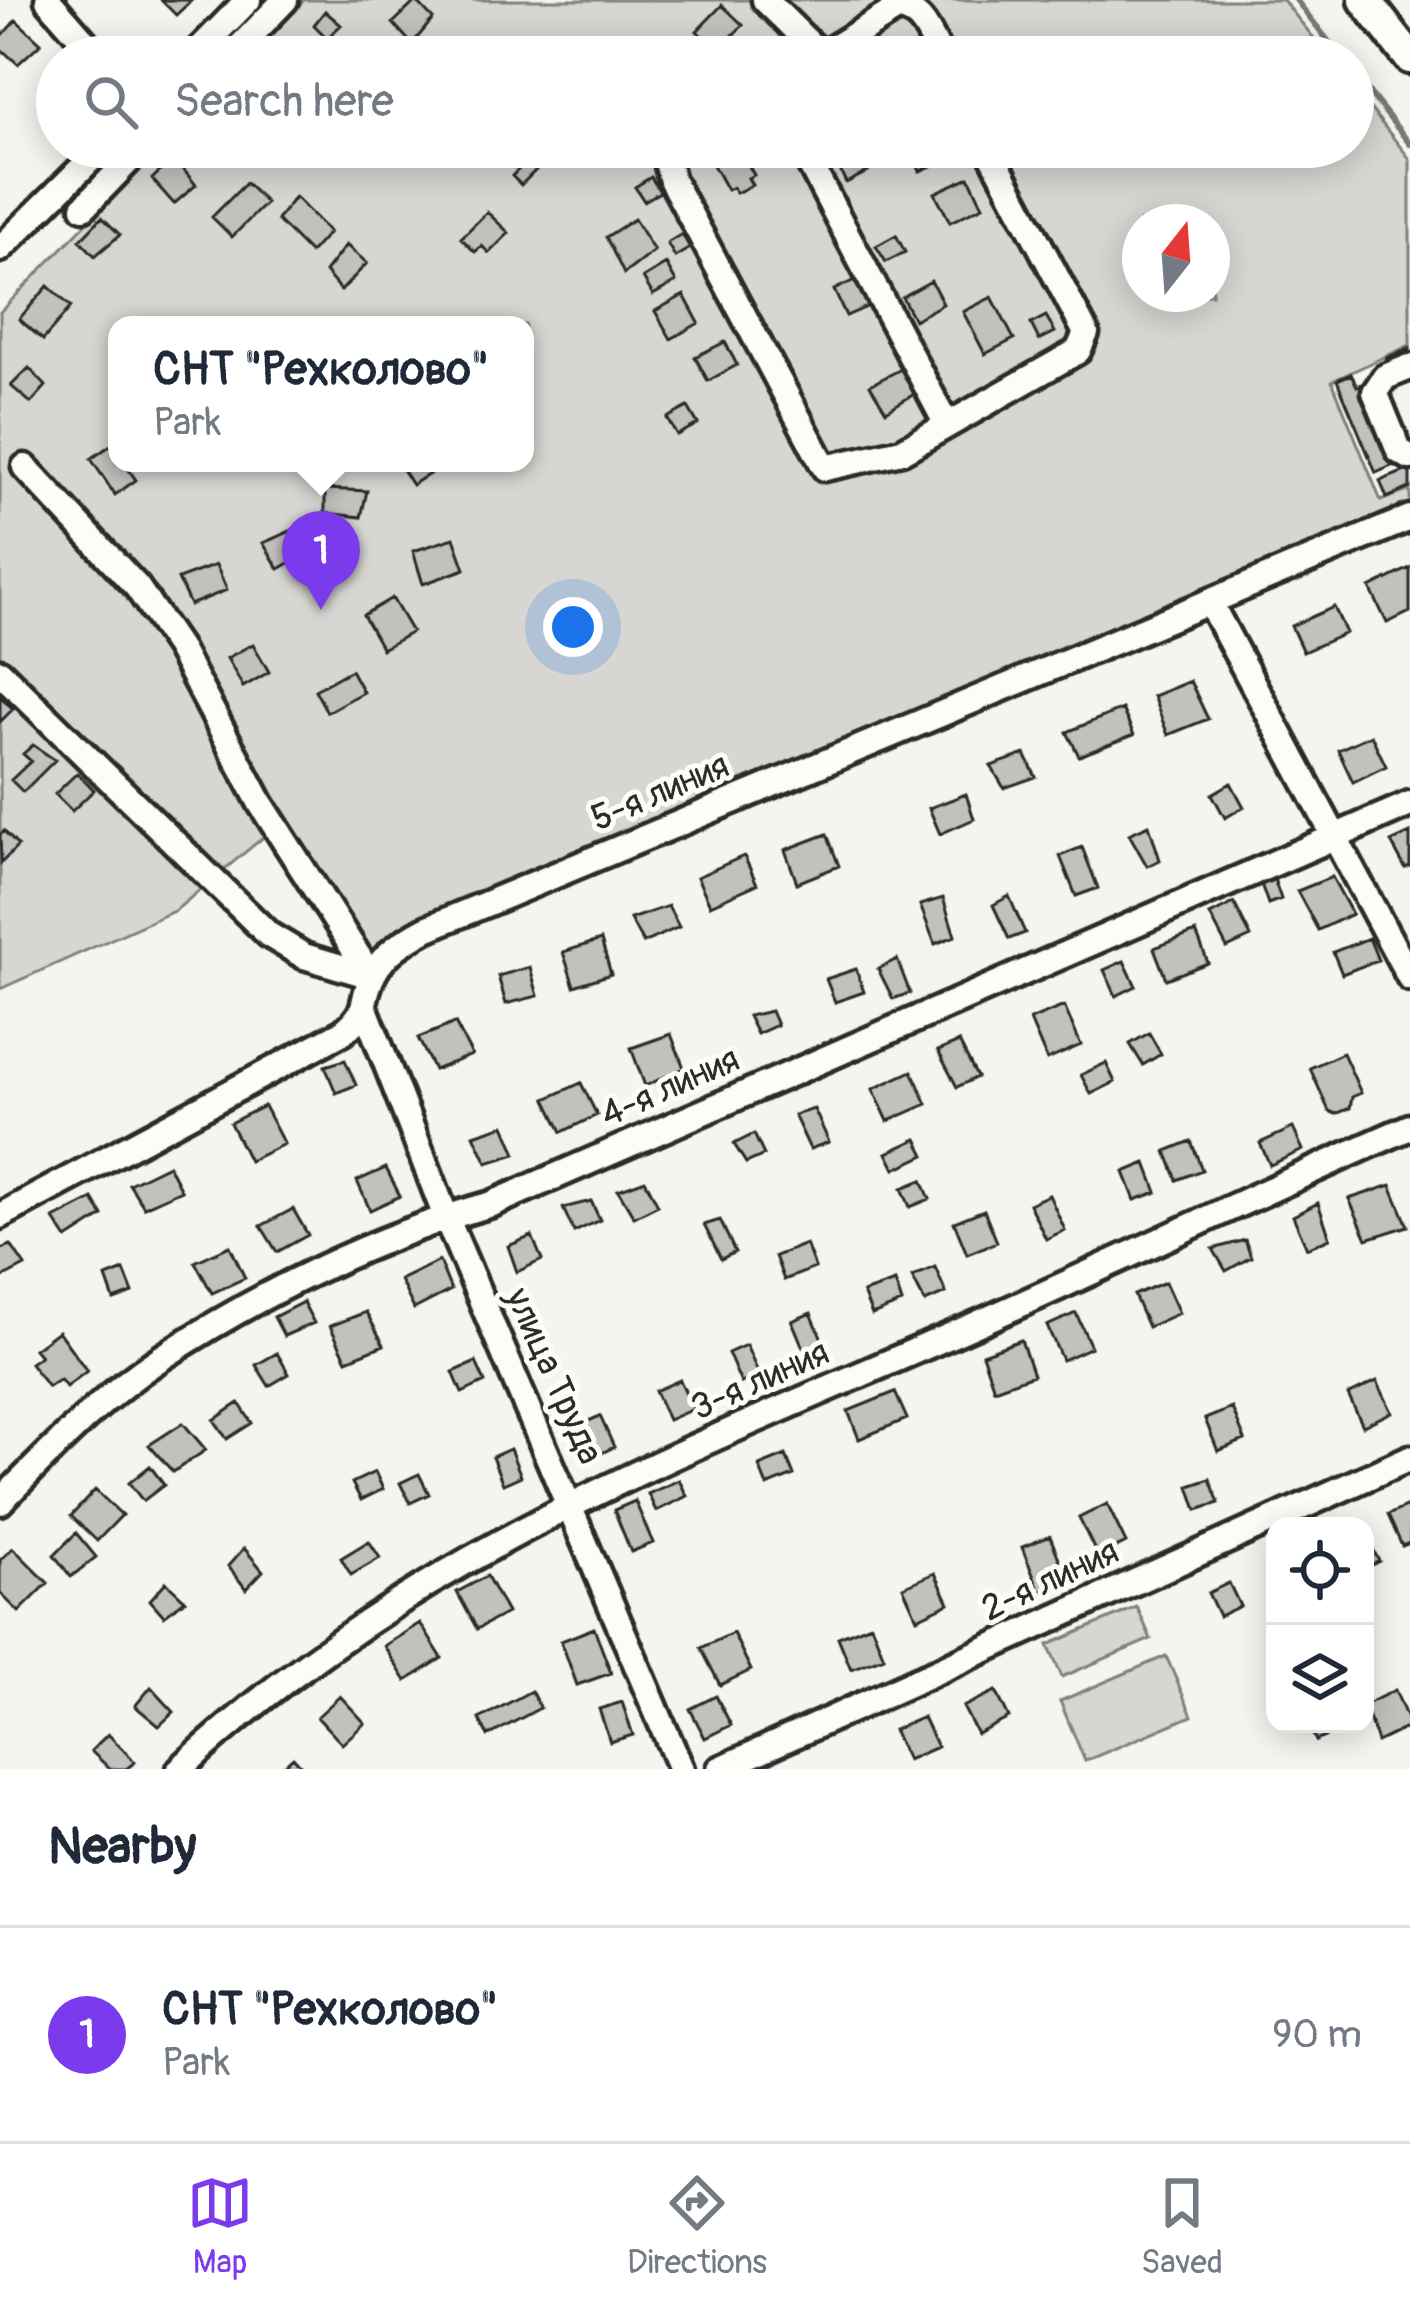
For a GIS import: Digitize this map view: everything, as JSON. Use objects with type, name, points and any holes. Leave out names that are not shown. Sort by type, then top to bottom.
[{"type":"main road","points":[[1365,0],[1410,58]]},
{"type":"street","points":[[48,0],[80,36]]},
{"type":"street","points":[[213,36],[248,0]]},
{"type":"street","points":[[250,36],[285,0]]},
{"type":"street","points":[[765,0],[800,36]]},
{"type":"street","points":[[853,36],[897,9],[910,10],[921,18],[930,36]]},
{"type":"street","points":[[0,249],[82,168]]},
{"type":"street","points":[[85,207],[122,168]]},
{"type":"street","points":[[669,168],[825,468],[902,451],[1078,351],[1086,333],[999,168]]},
{"type":"street","points":[[812,168],[946,423]]},
{"type":"street","points":[[1410,368],[1385,377],[1375,392],[1399,451],[1410,457]]},
{"type":"street","points":[[0,1216],[343,1032],[366,1011],[371,976],[261,804],[158,617],[120,563],[25,467]]},
{"type":"street","name":"5-я линия","points":[[371,976],[401,943],[426,929],[1410,518]]},
{"type":"street","points":[[1210,603],[1410,978]]},
{"type":"street","points":[[0,672],[268,935],[304,956],[371,976]]},
{"type":"street","name":"4-я линия","points":[[0,1502],[155,1361],[270,1294],[446,1217],[492,1204],[1410,803]]},
{"type":"street","name":"улица Труда","points":[[366,1011],[446,1217],[681,1769]]},
{"type":"street","name":"3-я линия","points":[[180,1769],[252,1702],[350,1629],[570,1502],[1410,1126]]},
{"type":"street","name":"2-я линия","points":[[720,1769],[1410,1458]]},
{"type":"shaded area","points":[[304,0],[1283,0],[1312,36],[269,36]]},
{"type":"shaded area","points":[[1374,114],[1410,159],[1410,345],[1332,381],[1381,501],[1410,490],[1410,511],[406,927],[355,961],[279,824],[176,910],[0,989],[0,312],[141,168],[1374,168]]},
{"type":"shaded area","points":[[1137,1607],[1151,1639],[1062,1677],[1048,1645]]},
{"type":"shaded area","points":[[1166,1656],[1192,1716],[1085,1761],[1060,1701]]},
{"type":"building","points":[[161,0],[192,0],[176,15]]},
{"type":"building","points":[[416,1],[433,19],[419,36],[405,36],[393,23]]},
{"type":"building","points":[[722,5],[743,25],[732,36],[702,36],[697,31]]},
{"type":"building","points":[[325,11],[341,25],[325,36],[314,25]]},
{"type":"building","points":[[16,20],[36,38],[36,48],[18,64],[0,48],[0,38]]},
{"type":"building","points":[[164,168],[182,168],[196,185],[174,204],[152,179]]},
{"type":"building","points":[[520,168],[536,170],[521,185],[512,176]]},
{"type":"building","points":[[715,168],[750,168],[752,185],[736,193],[733,187],[727,190]]},
{"type":"building","points":[[868,168],[869,171],[846,183],[840,170]]},
{"type":"building","points":[[651,177],[660,192],[644,201],[635,187]]},
{"type":"building","points":[[969,177],[983,206],[950,222],[935,193]]},
{"type":"building","points":[[246,183],[266,203],[232,237],[212,217]]},
{"type":"building","points":[[295,197],[329,232],[310,253],[277,220]]},
{"type":"building","points":[[487,212],[509,233],[489,253],[482,246],[475,252],[461,238]]},
{"type":"building","points":[[102,217],[120,235],[95,256],[80,240]]},
{"type":"building","points":[[634,219],[654,251],[624,274],[606,237]]},
{"type":"building","points":[[682,234],[690,248],[675,257],[667,243]]},
{"type":"building","points":[[896,235],[905,252],[886,262],[876,246]]},
{"type":"building","points":[[346,245],[367,263],[341,291],[325,272]]},
{"type":"building","points":[[666,264],[676,282],[653,295],[643,278]]},
{"type":"building","points":[[859,278],[871,305],[846,316],[834,290]]},
{"type":"building","points":[[931,281],[943,304],[914,320],[902,297]]},
{"type":"building","points":[[48,286],[71,307],[43,340],[19,319]]},
{"type":"building","points":[[684,295],[699,323],[671,339],[655,311]]},
{"type":"building","points":[[992,297],[1014,339],[985,354],[963,312]]},
{"type":"building","points":[[1046,316],[1055,332],[1039,340],[1031,324]]},
{"type":"building","points":[[725,342],[737,365],[708,381],[695,357]]},
{"type":"building","points":[[1410,348],[1410,356],[1389,364],[1386,358]]},
{"type":"building","points":[[905,367],[916,393],[886,411],[870,385]]},
{"type":"building","points":[[29,368],[46,386],[31,403],[11,386]]},
{"type":"building","points":[[1351,374],[1357,386],[1362,384],[1396,464],[1376,473],[1337,380]]},
{"type":"building","points":[[688,407],[698,424],[677,435],[667,418]]},
{"type":"building","points":[[108,447],[108,472],[130,472],[136,480],[115,495],[91,459]]},
{"type":"building","points":[[1410,469],[1410,488],[1387,498],[1380,481]]},
{"type":"building","points":[[404,472],[433,472],[412,485]]},
{"type":"building","points":[[325,489],[367,491],[361,517],[325,513]]},
{"type":"building","points":[[293,530],[307,553],[279,569],[263,543]]},
{"type":"building","points":[[454,538],[465,569],[423,584],[413,551]]},
{"type":"building","points":[[216,565],[227,590],[190,605],[178,579]]},
{"type":"building","points":[[1410,568],[1410,612],[1387,623],[1370,588]]},
{"type":"building","points":[[392,598],[412,632],[382,649],[363,615]]},
{"type":"building","points":[[1334,607],[1346,633],[1303,652],[1291,626]]},
{"type":"building","points":[[253,644],[269,672],[243,687],[227,658]]},
{"type":"building","points":[[351,670],[363,692],[327,712],[315,690]]},
{"type":"building","points":[[1190,681],[1208,719],[1168,735],[1153,696]]},
{"type":"building","points":[[0,696],[13,709],[0,722]]},
{"type":"building","points":[[1122,709],[1134,735],[1079,756],[1067,732]]},
{"type":"building","points":[[1371,735],[1386,766],[1353,782],[1338,750]]},
{"type":"building","points":[[33,745],[55,760],[23,792],[11,780],[31,761],[23,754]]},
{"type":"building","points":[[1025,754],[1036,777],[1004,788],[991,766]]},
{"type":"building","points":[[77,773],[94,790],[72,811],[55,794]]},
{"type":"building","points":[[1231,783],[1244,807],[1225,818],[1212,794]]},
{"type":"building","points":[[966,794],[974,819],[940,834],[929,808]]},
{"type":"building","points":[[1149,825],[1160,860],[1147,866],[1129,834]]},
{"type":"building","points":[[4,831],[18,846],[1,863],[0,835]]},
{"type":"building","points":[[1410,833],[1410,866],[1405,868],[1391,842]]},
{"type":"building","points":[[827,834],[839,866],[797,883],[785,850]]},
{"type":"building","points":[[1082,847],[1098,888],[1076,896],[1060,856]]},
{"type":"building","points":[[744,856],[757,884],[710,905],[697,877]]},
{"type":"building","points":[[1332,877],[1352,914],[1318,930],[1297,891]]},
{"type":"building","points":[[1274,879],[1281,899],[1268,904],[1261,884]]},
{"type":"building","points":[[1009,896],[1025,933],[1009,939],[993,905]]},
{"type":"building","points":[[943,898],[955,936],[935,944],[920,905]]},
{"type":"building","points":[[1234,903],[1251,937],[1227,948],[1210,915]]},
{"type":"building","points":[[668,906],[679,927],[643,943],[630,919]]},
{"type":"building","points":[[1196,932],[1208,963],[1166,979],[1154,948]]},
{"type":"building","points":[[1369,938],[1378,960],[1342,974],[1333,952]]},
{"type":"building","points":[[601,940],[611,974],[574,986],[563,952]]},
{"type":"building","points":[[897,959],[910,993],[893,999],[878,969]]},
{"type":"building","points":[[1124,961],[1136,986],[1116,996],[1104,970]]},
{"type":"building","points":[[530,967],[538,996],[506,1004],[498,976]]},
{"type":"building","points":[[856,969],[864,992],[835,1002],[826,979]]},
{"type":"building","points":[[1064,1006],[1081,1045],[1047,1060],[1030,1020]]},
{"type":"building","points":[[771,1011],[777,1025],[757,1034],[748,1016]]},
{"type":"building","points":[[455,1023],[472,1055],[434,1070],[418,1038]]},
{"type":"building","points":[[1149,1033],[1161,1054],[1143,1065],[1130,1044]]},
{"type":"building","points":[[671,1034],[684,1068],[645,1086],[631,1048]]},
{"type":"building","points":[[959,1042],[977,1077],[957,1087],[938,1051]]},
{"type":"building","points":[[1343,1053],[1361,1093],[1352,1097],[1350,1108],[1336,1114],[1329,1111],[1310,1068]]},
{"type":"building","points":[[345,1060],[356,1085],[336,1093],[325,1066]]},
{"type":"building","points":[[1106,1063],[1115,1082],[1091,1094],[1081,1075]]},
{"type":"building","points":[[912,1071],[927,1104],[888,1121],[873,1089]]},
{"type":"building","points":[[581,1083],[597,1115],[562,1132],[546,1099]]},
{"type":"building","points":[[264,1106],[284,1144],[249,1161],[230,1123]]},
{"type":"building","points":[[814,1109],[829,1142],[810,1149],[794,1115]]},
{"type":"building","points":[[504,1125],[516,1154],[487,1163],[474,1135]]},
{"type":"building","points":[[1293,1128],[1303,1150],[1270,1165],[1260,1143]]},
{"type":"building","points":[[754,1134],[764,1155],[746,1163],[734,1144]]},
{"type":"building","points":[[917,1139],[925,1155],[895,1169],[887,1153]]},
{"type":"building","points":[[1191,1141],[1202,1170],[1177,1180],[1166,1151]]},
{"type":"building","points":[[1146,1163],[1157,1192],[1135,1200],[1124,1172]]},
{"type":"building","points":[[168,1165],[181,1190],[144,1207],[129,1184]]},
{"type":"building","points":[[386,1168],[400,1196],[370,1210],[357,1181]]},
{"type":"building","points":[[645,1180],[658,1205],[634,1217],[618,1190]]},
{"type":"building","points":[[922,1180],[930,1199],[910,1207],[902,1188]]},
{"type":"building","points":[[1391,1185],[1408,1226],[1367,1239],[1349,1199]]},
{"type":"building","points":[[1049,1195],[1065,1230],[1046,1239],[1029,1204]]},
{"type":"building","points":[[93,1199],[103,1216],[67,1239],[54,1219]]},
{"type":"building","points":[[591,1201],[600,1220],[574,1232],[563,1208]]},
{"type":"building","points":[[1318,1203],[1330,1238],[1307,1248],[1293,1216]]},
{"type":"building","points":[[293,1209],[308,1235],[277,1252],[261,1226]]},
{"type":"building","points":[[984,1210],[997,1242],[967,1254],[954,1222]]},
{"type":"building","points":[[720,1220],[735,1252],[721,1259],[704,1225]]},
{"type":"building","points":[[532,1236],[542,1260],[517,1272],[508,1246]]},
{"type":"building","points":[[1245,1240],[1251,1257],[1226,1271],[1213,1249]]},
{"type":"building","points":[[806,1244],[815,1268],[784,1280],[775,1256]]},
{"type":"building","points":[[11,1245],[25,1266],[0,1279],[0,1250]]},
{"type":"building","points":[[230,1246],[245,1278],[212,1293],[195,1262]]},
{"type":"building","points":[[439,1261],[451,1290],[414,1309],[400,1280]]},
{"type":"building","points":[[935,1267],[946,1293],[925,1302],[912,1277]]},
{"type":"building","points":[[124,1270],[133,1293],[114,1300],[106,1277]]},
{"type":"building","points":[[895,1282],[902,1303],[872,1315],[863,1293]]},
{"type":"building","points":[[1165,1282],[1179,1313],[1148,1327],[1134,1295]]},
{"type":"building","points":[[303,1302],[314,1323],[284,1336],[274,1317]]},
{"type":"building","points":[[366,1312],[384,1345],[347,1360],[330,1326]]},
{"type":"building","points":[[811,1313],[824,1344],[805,1352],[792,1321]]},
{"type":"building","points":[[1076,1313],[1091,1347],[1062,1360],[1047,1326]]},
{"type":"building","points":[[58,1331],[87,1371],[66,1387],[60,1379],[48,1387],[30,1363],[40,1356],[34,1349]]},
{"type":"building","points":[[1021,1340],[1033,1375],[994,1389],[982,1354]]},
{"type":"building","points":[[746,1345],[759,1375],[741,1383],[728,1353]]},
{"type":"building","points":[[277,1353],[289,1374],[269,1386],[256,1365]]},
{"type":"building","points":[[476,1362],[485,1382],[462,1393],[453,1372]]},
{"type":"building","points":[[680,1380],[693,1409],[668,1420],[655,1391]]},
{"type":"building","points":[[1377,1381],[1392,1412],[1363,1426],[1348,1395]]},
{"type":"building","points":[[895,1392],[907,1419],[859,1439],[848,1411]]},
{"type":"building","points":[[239,1403],[252,1423],[227,1439],[214,1420]]},
{"type":"building","points":[[1232,1408],[1245,1440],[1218,1451],[1205,1419]]},
{"type":"building","points":[[600,1416],[614,1447],[593,1457],[579,1425]]},
{"type":"building","points":[[183,1423],[206,1450],[173,1472],[149,1445]]},
{"type":"building","points":[[510,1449],[521,1476],[503,1484],[492,1457]]},
{"type":"building","points":[[786,1455],[794,1475],[767,1486],[759,1466]]},
{"type":"building","points":[[150,1466],[164,1485],[143,1501],[129,1483]]},
{"type":"building","points":[[375,1472],[383,1489],[361,1500],[352,1483]]},
{"type":"building","points":[[419,1474],[429,1494],[410,1503],[400,1483]]},
{"type":"building","points":[[1210,1479],[1219,1503],[1197,1510],[1189,1486]]},
{"type":"building","points":[[679,1480],[687,1496],[656,1511],[648,1494]]},
{"type":"building","points":[[95,1490],[122,1515],[97,1541],[71,1516]]},
{"type":"building","points":[[635,1501],[653,1543],[631,1552],[614,1510]]},
{"type":"building","points":[[1107,1504],[1126,1543],[1098,1557],[1079,1518]]},
{"type":"building","points":[[1410,1505],[1410,1543],[1402,1546],[1388,1515]]},
{"type":"building","points":[[76,1533],[96,1557],[71,1577],[54,1555]]},
{"type":"building","points":[[1050,1536],[1068,1581],[1040,1592],[1022,1547]]},
{"type":"building","points":[[369,1541],[380,1558],[351,1575],[341,1558]]},
{"type":"building","points":[[13,1548],[48,1583],[19,1612],[0,1593],[0,1560]]},
{"type":"building","points":[[244,1548],[263,1571],[246,1589],[228,1566]]},
{"type":"building","points":[[935,1573],[949,1603],[917,1618],[903,1587]]},
{"type":"building","points":[[487,1576],[507,1613],[477,1629],[457,1592]]},
{"type":"building","points":[[166,1582],[185,1600],[164,1616],[150,1600]]},
{"type":"building","points":[[1229,1583],[1240,1606],[1219,1616],[1208,1593]]},
{"type":"building","points":[[420,1623],[442,1658],[406,1681],[384,1646]]},
{"type":"building","points":[[871,1624],[884,1657],[851,1669],[838,1637]]},
{"type":"building","points":[[594,1628],[611,1673],[577,1685],[561,1641]]},
{"type":"building","points":[[733,1633],[751,1670],[720,1685],[701,1648]]},
{"type":"building","points":[[151,1687],[174,1712],[159,1726],[135,1706]]},
{"type":"building","points":[[1395,1690],[1410,1726],[1377,1742],[1374,1700]]},
{"type":"building","points":[[531,1691],[540,1708],[488,1736],[479,1719]]},
{"type":"building","points":[[996,1691],[1009,1718],[977,1734],[963,1707]]},
{"type":"building","points":[[340,1696],[365,1723],[342,1744],[317,1717]]},
{"type":"building","points":[[716,1696],[731,1725],[705,1738],[690,1709]]},
{"type":"building","points":[[622,1702],[633,1735],[610,1742],[599,1709]]},
{"type":"building","points":[[923,1717],[937,1747],[907,1760],[893,1730]]},
{"type":"building","points":[[108,1734],[135,1762],[126,1769],[110,1769],[91,1751]]},
{"type":"building","points":[[293,1757],[304,1769],[280,1769]]},
{"type":"waterway","points":[[1296,0],[1324,36]]},
{"type":"waterway","points":[[1374,99],[1410,144]]},
{"type":"place","name":"СНТ \"Рехколово\"","points":[[321,610]]}]
